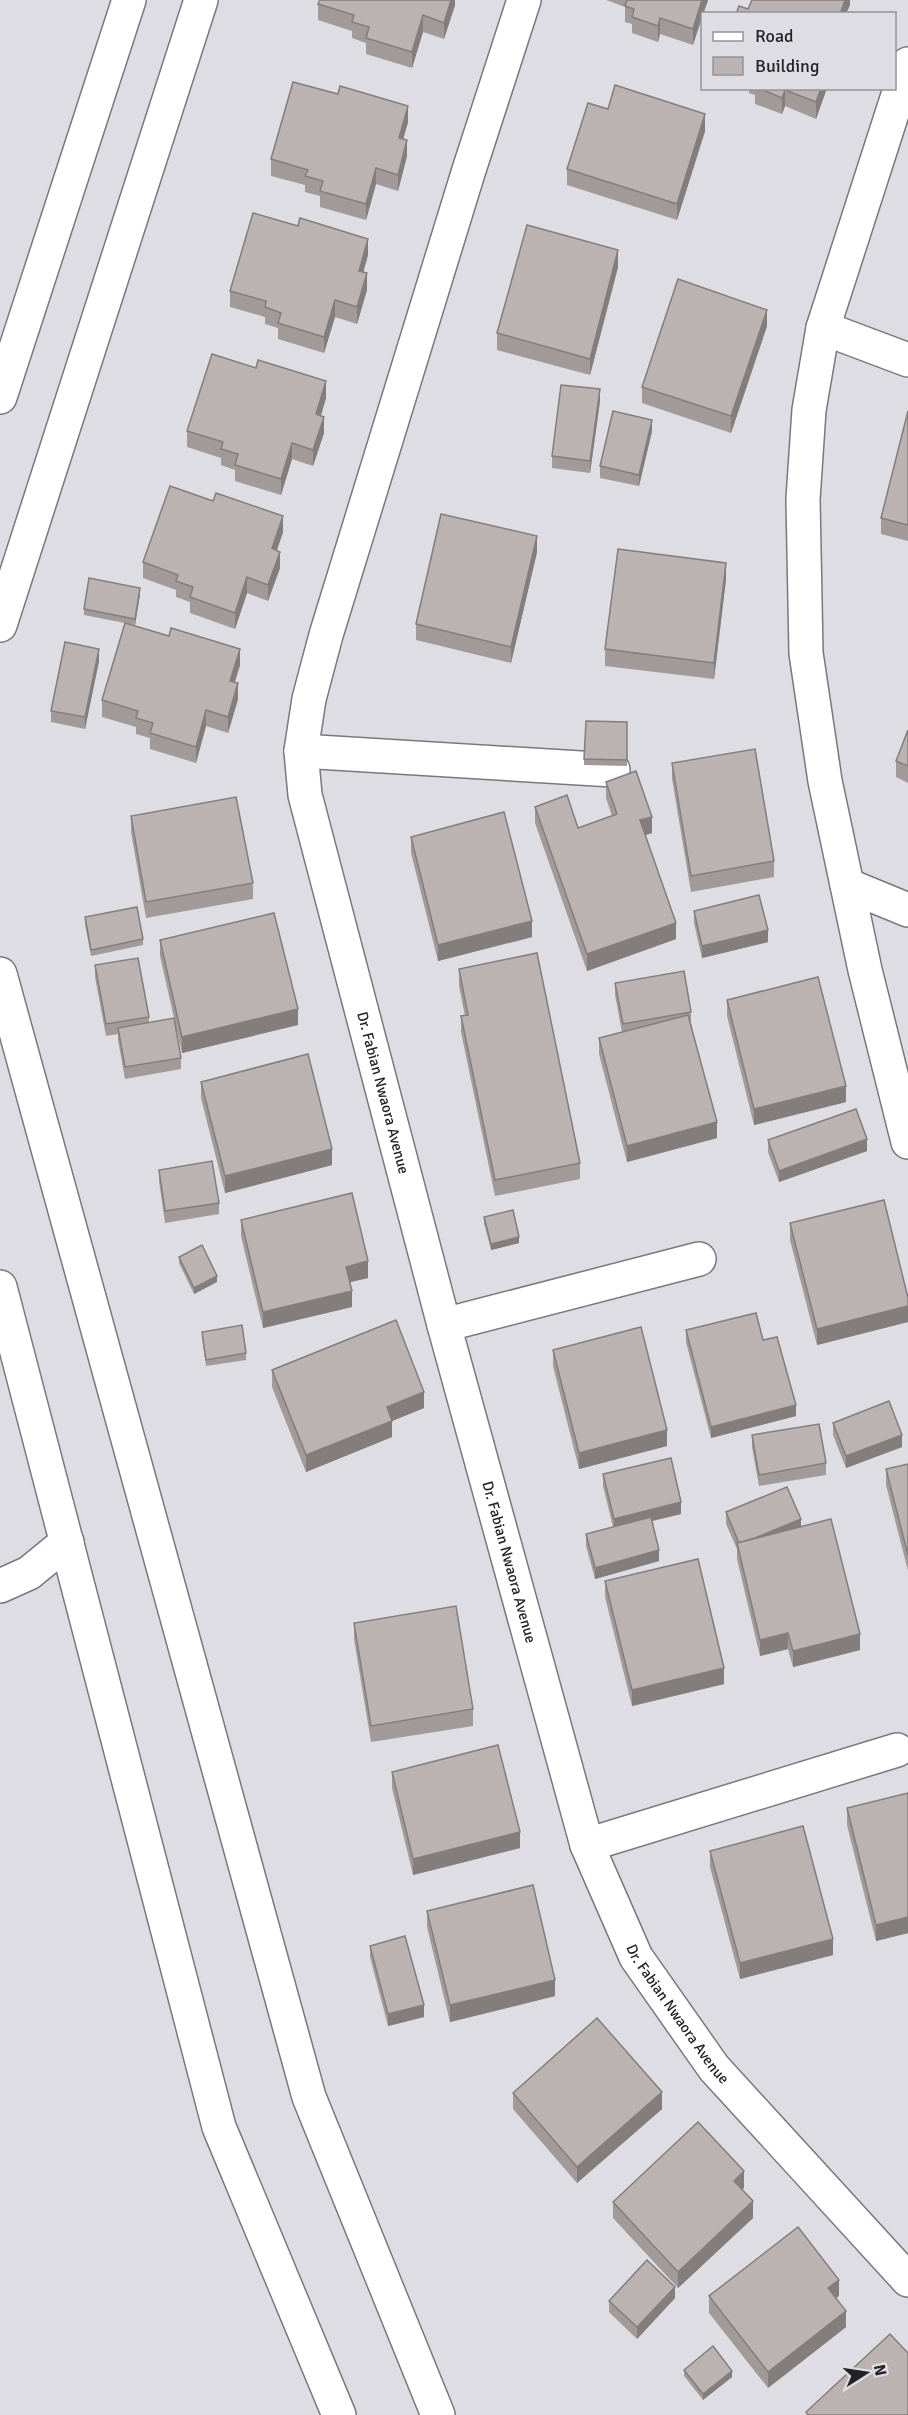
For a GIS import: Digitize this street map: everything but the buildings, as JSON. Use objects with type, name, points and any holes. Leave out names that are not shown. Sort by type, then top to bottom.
[{"type":"street","points":[[0,397],[129,0]]},
{"type":"street","points":[[0,625],[201,0]]},
{"type":"street","name":"Dr. Fabian Nwaora Avenue","points":[[524,0],[468,173],[326,635],[309,699],[301,750],[305,795],[444,1325],[587,1845],[636,1957],[714,2068],[905,2266]]},
{"type":"street","points":[[908,64],[823,328],[809,410],[803,500],[806,653],[825,781],[865,970],[908,1142]]},
{"type":"street","points":[[823,328],[908,360]]},
{"type":"street","points":[[301,750],[613,770]]},
{"type":"street","points":[[847,885],[908,910]]},
{"type":"street","points":[[0,975],[309,2097],[438,2415]]},
{"type":"street","points":[[444,1325],[699,1259]]},
{"type":"street","points":[[0,1287],[219,2127],[339,2415]]},
{"type":"street","points":[[0,1586],[29,1573],[67,1542]]},
{"type":"street","points":[[587,1845],[897,1750]]}]
